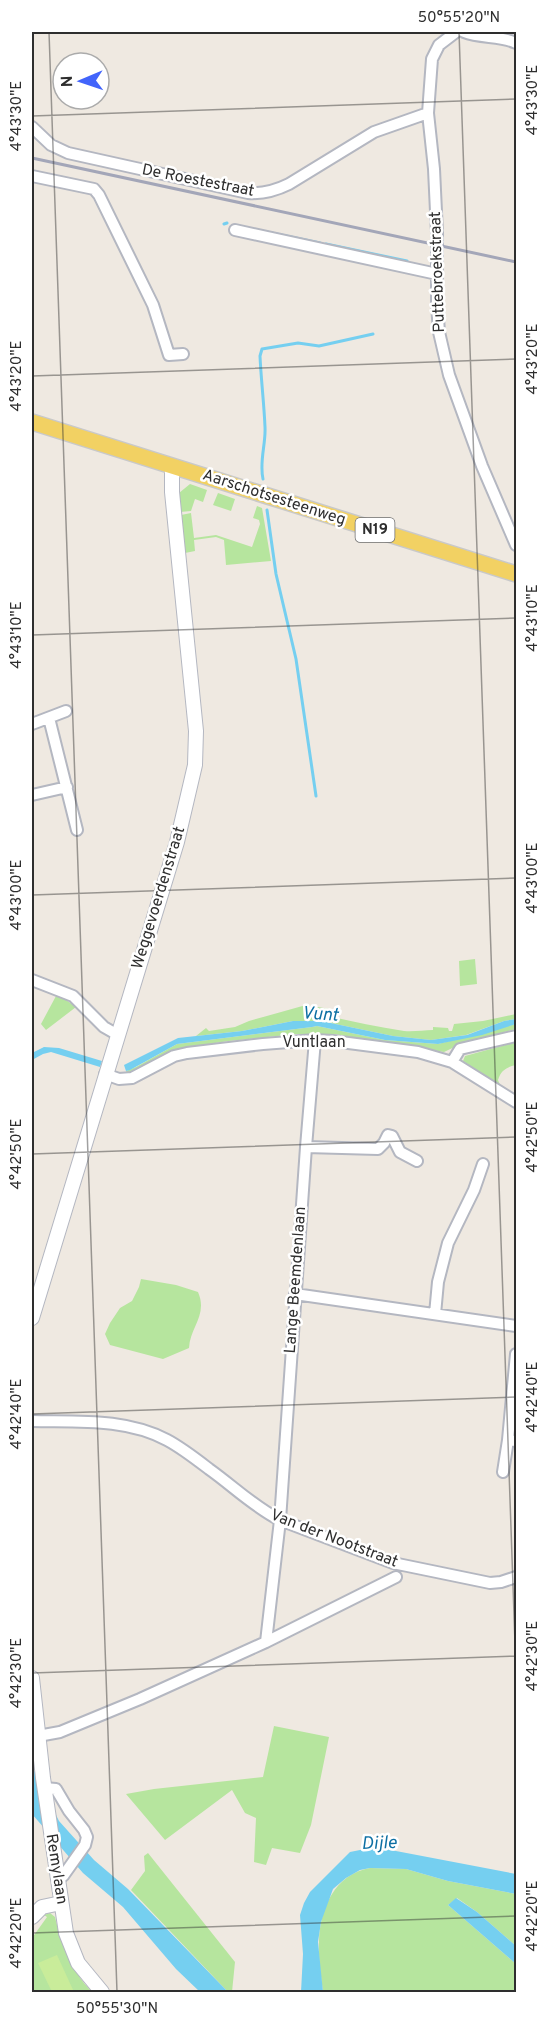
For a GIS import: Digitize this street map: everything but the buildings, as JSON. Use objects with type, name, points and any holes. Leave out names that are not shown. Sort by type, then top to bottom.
[{"type":"main road","name":"Aarschotsesteenweg","points":[[32,422],[516,574]]},
{"type":"street","name":"Puttebroekstraat","points":[[456,32],[439,45],[432,59],[428,114],[434,169],[436,304],[439,332],[449,375],[482,466],[516,545]]},
{"type":"street","points":[[464,32],[500,38],[516,44]]},
{"type":"street","name":"De Roestestraat","points":[[32,127],[51,145],[68,153],[260,194],[289,184],[374,132],[428,114]]},
{"type":"street","points":[[32,176],[94,189],[153,305],[170,355],[183,354]]},
{"type":"street","points":[[235,230],[437,274]]},
{"type":"street","name":"Weggevoerdenstraat","points":[[32,1318],[177,842],[195,765],[195,722],[172,492],[172,466]]},
{"type":"street","points":[[32,724],[66,711]]},
{"type":"street","points":[[49,718],[77,830]]},
{"type":"street","points":[[32,795],[67,787]]},
{"type":"street","points":[[32,980],[73,996],[104,1027],[118,1035]]},
{"type":"street","points":[[452,1062],[460,1049],[516,1036]]},
{"type":"street","name":"Vuntlaan","points":[[107,1069],[125,1080],[142,1074],[174,1056],[187,1053],[315,1040],[354,1043],[418,1052],[452,1062],[516,1102]]},
{"type":"street","name":"Lange Beemdenlaan","points":[[266,1642],[280,1520],[315,1040]]},
{"type":"street","points":[[306,1147],[378,1149],[388,1136],[392,1136],[400,1152],[417,1161]]},
{"type":"street","points":[[435,1314],[438,1282],[448,1243],[474,1190],[483,1164]]},
{"type":"street","points":[[295,1294],[516,1326]]},
{"type":"street","points":[[503,1472],[512,1441],[516,1354]]},
{"type":"street","name":"Van der Nootstraat","points":[[32,1421],[98,1422],[131,1426],[166,1440],[265,1512],[280,1520],[393,1563],[490,1583],[516,1577]]},
{"type":"street","points":[[32,1678],[38,1736],[60,1732],[140,1700],[266,1642],[396,1577]]},
{"type":"street","name":"Remylaan","points":[[38,1736],[66,1933],[71,1950],[82,1970],[102,1992]]},
{"type":"street","points":[[44,1783],[57,1790],[86,1834],[87,1840],[63,1876],[57,1876]]},
{"type":"street","points":[[32,1917],[42,1906],[61,1903]]},
{"type":"green space","points":[[190,484],[207,490],[203,502],[195,499],[191,511],[180,512],[179,493]]},
{"type":"green space","points":[[218,493],[235,499],[231,511],[213,505]]},
{"type":"green space","points":[[257,506],[262,508],[271,561],[226,565],[224,540],[216,537],[194,540],[195,551],[185,553],[181,515],[191,513],[194,538],[216,535],[252,547],[260,524],[259,520],[253,518]]},
{"type":"green space","points":[[475,959],[477,984],[460,986],[459,961]]},
{"type":"green space","points":[[56,996],[76,1007],[46,1030],[41,1024]]},
{"type":"green space","points":[[306,1005],[312,1013],[318,1007],[329,1009],[328,1016],[404,1031],[433,1030],[433,1027],[448,1028],[452,1031],[454,1024],[516,1014],[516,1019],[466,1035],[431,1040],[393,1036],[321,1021],[293,1021],[242,1031],[196,1036],[206,1028],[209,1031],[235,1027]]},
{"type":"green space","points":[[516,1024],[516,1029],[463,1043],[444,1052],[334,1034],[296,1034],[188,1047],[172,1051],[136,1071],[127,1074],[126,1071],[177,1044],[317,1026],[385,1040],[438,1044]]},
{"type":"green space","points":[[516,1042],[516,1065],[503,1071],[498,1080],[500,1085],[463,1061],[465,1056]]},
{"type":"green space","points":[[141,1279],[176,1285],[198,1292],[201,1308],[189,1348],[163,1359],[110,1345],[105,1334],[110,1323],[120,1308],[132,1301]]},
{"type":"green space","points":[[274,1726],[329,1737],[311,1825],[300,1853],[272,1848],[266,1865],[254,1862],[256,1818],[245,1813],[232,1790],[165,1840],[126,1794],[263,1777]]},
{"type":"green space","points":[[148,1853],[235,1962],[232,1992],[228,1992],[131,1890],[145,1871],[144,1856]]},
{"type":"green space","points":[[370,1868],[406,1869],[448,1881],[516,1894],[516,1946],[457,1898],[448,1905],[516,1964],[516,1992],[323,1992],[319,1941],[326,1905],[332,1894],[347,1877]]},
{"type":"green space","points":[[50,1913],[55,1917],[64,1948],[73,1966],[92,1992],[32,1992],[32,1938],[47,1917],[44,1915]]},
{"type":"green space","points":[[57,1955],[74,1992],[52,1992],[38,1963]]},
{"type":"water","points":[[516,1019],[516,1024],[482,1035],[438,1044],[385,1040],[317,1026],[177,1044],[130,1070],[126,1071],[124,1065],[178,1038],[242,1031],[293,1021],[321,1021],[393,1036],[431,1040],[467,1035],[504,1021]]},
{"type":"water","points":[[44,1047],[59,1048],[102,1061],[100,1067],[51,1052],[32,1060],[32,1053]]},
{"type":"water","points":[[32,1766],[59,1821],[94,1860],[128,1889],[228,1992],[200,1992],[176,1969],[123,1907],[83,1873],[32,1814]]},
{"type":"water","name":"Dijle","points":[[375,1847],[516,1874],[516,1894],[448,1881],[406,1869],[360,1870],[333,1889],[321,1922],[318,1942],[323,1992],[301,1992],[303,1954],[300,1915],[304,1903],[310,1892],[350,1852]]},
{"type":"water","points":[[456,1898],[477,1912],[516,1946],[516,1964],[448,1905]]},
{"type":"waterway","points":[[257,230],[320,243]]},
{"type":"waterway","points":[[326,244],[407,261]]},
{"type":"waterway","points":[[263,479],[265,427],[260,356],[262,349],[298,343],[319,346],[373,334]]},
{"type":"waterway","points":[[267,510],[276,574],[296,659],[316,796]]},
{"type":"railway","points":[[32,158],[516,262]]},
{"type":"water label","name":"Vunt","points":[[320,1015]]}]
